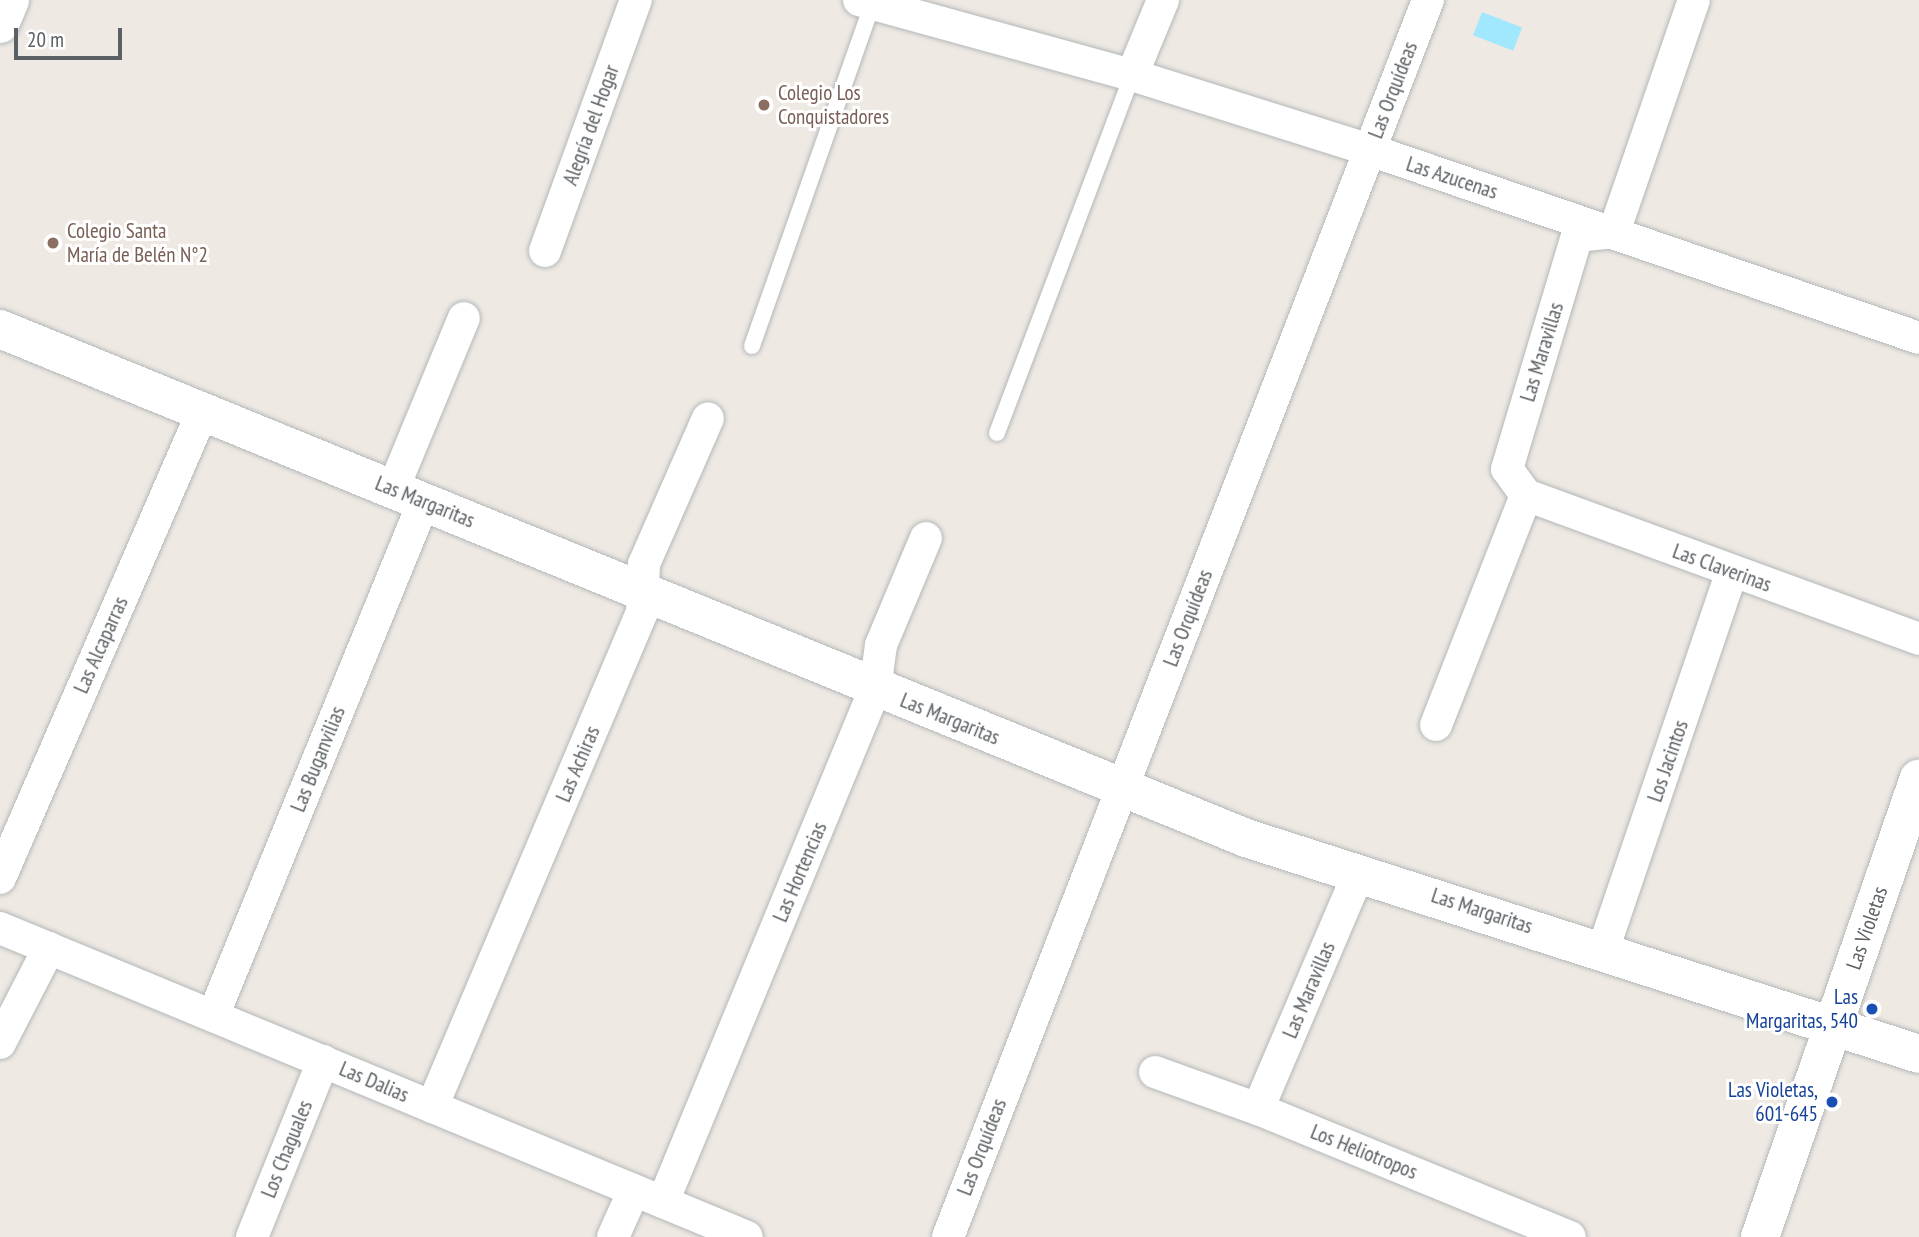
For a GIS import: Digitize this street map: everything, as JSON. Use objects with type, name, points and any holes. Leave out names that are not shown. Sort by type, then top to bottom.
[{"type":"street","points":[[0,24],[9,0]]},
{"type":"street","name":"Alegría del Hogar","points":[[545,251],[636,0]]},
{"type":"street","points":[[1132,75],[1163,0]]},
{"type":"street","name":"Las Orquídeas","points":[[947,1237],[1428,0]]},
{"type":"street","points":[[1614,232],[1694,0]]},
{"type":"street","name":"Las Azucenas","points":[[879,3],[1132,75],[1370,150],[1919,338]]},
{"type":"street","name":"Las Maravillas","points":[[1526,495],[1507,469],[1577,236],[1614,232]]},
{"type":"street","name":"Las Buganvilias","points":[[213,1016],[408,495],[464,317]]},
{"type":"street","name":"Las Margaritas","points":[[0,329],[875,689],[1246,838],[1603,950],[1919,1054]]},
{"type":"street","name":"Las Alcaparras","points":[[0,878],[202,413]]},
{"type":"street","name":"Las Achiras","points":[[432,1107],[642,612],[644,565],[708,418]]},
{"type":"street","points":[[1436,725],[1526,495]]},
{"type":"street","name":"Las Claverinas","points":[[1526,495],[1919,639]]},
{"type":"street","name":"Las Hortencias","points":[[612,1237],[648,1196],[875,689],[881,645],[926,538]]},
{"type":"street","name":"Los Jacintos","points":[[1603,950],[1732,572]]},
{"type":"street","name":"Las Violetas","points":[[1760,1237],[1919,779]]},
{"type":"street","name":"Las Maravillas","points":[[1258,1109],[1359,872]]},
{"type":"street","name":"Las Dalias","points":[[0,928],[747,1237]]},
{"type":"street","points":[[0,1043],[49,948]]},
{"type":"street","name":"Los Chaguales","points":[[251,1237],[323,1061]]},
{"type":"street","name":"Los Heliotropos","points":[[1155,1072],[1258,1109],[1570,1237]]},
{"type":"lane","points":[[752,346],[879,3]]},
{"type":"lane","points":[[997,433],[1132,75]]},
{"type":"water","points":[[1482,12],[1522,27],[1513,51],[1473,35]]},
{"type":"place","name":"Colegio Los Conquistadores","points":[[764,105]]},
{"type":"place","name":"Colegio Santa María de Belén N°2","points":[[53,243]]},
{"type":"place","name":"Las Margaritas, 540","points":[[1872,1009]]},
{"type":"place","name":"Las Violetas, 601-645","points":[[1832,1102]]}]
